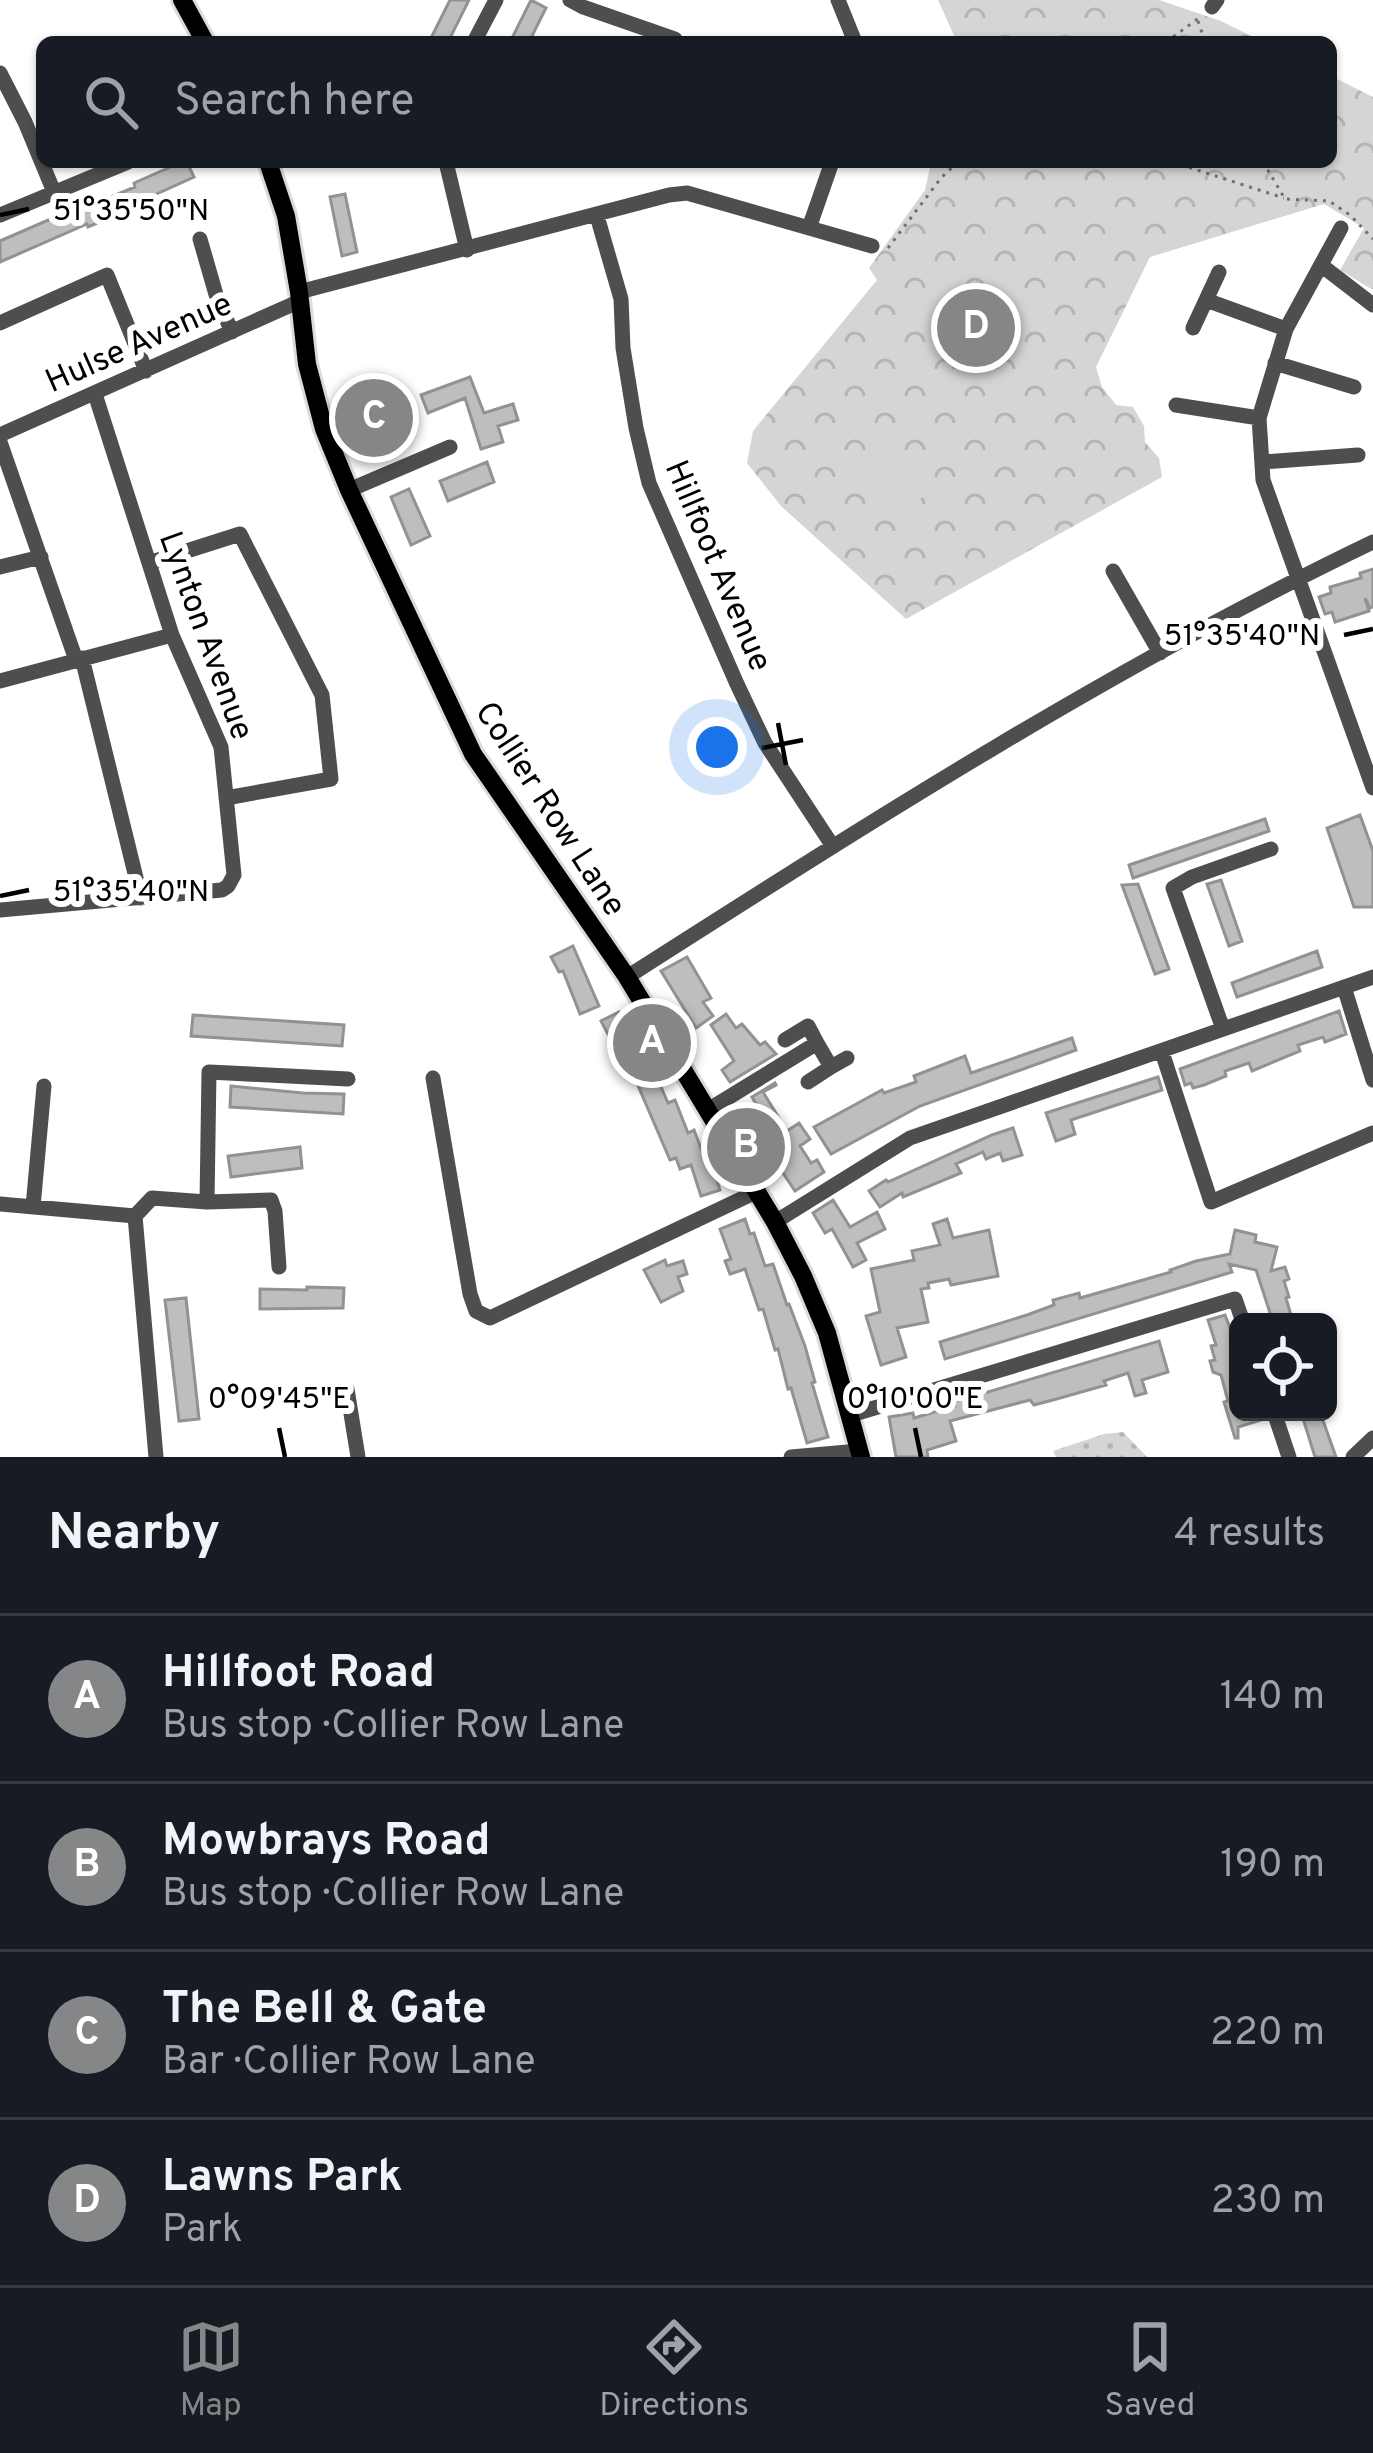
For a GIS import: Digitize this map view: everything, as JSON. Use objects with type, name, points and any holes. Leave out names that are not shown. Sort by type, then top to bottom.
[{"type":"main road","points":[[182,0],[203,36]]},
{"type":"main road","name":"Collier Row Lane","points":[[270,168],[286,216],[307,364],[324,429],[350,490],[473,754],[627,976],[775,1222],[827,1333],[860,1454]]},
{"type":"street","points":[[477,36],[496,0]]},
{"type":"street","points":[[570,0],[666,36]]},
{"type":"street","points":[[838,0],[853,36]]},
{"type":"street","points":[[0,73],[36,149]]},
{"type":"street","points":[[44,168],[54,192]]},
{"type":"street","points":[[0,215],[113,168]]},
{"type":"street","points":[[447,168],[467,250]]},
{"type":"street","points":[[809,228],[830,168]]},
{"type":"street","name":"Hulse Avenue","points":[[0,438],[300,297],[669,195],[687,193],[872,246]]},
{"type":"street","name":"Hillfoot Avenue","points":[[597,216],[621,299],[623,348],[649,483],[765,743],[832,845]]},
{"type":"street","points":[[1341,228],[1286,329],[1259,418],[1263,480],[1373,785]]},
{"type":"street","points":[[200,239],[232,332]]},
{"type":"street","points":[[1321,265],[1373,305]]},
{"type":"street","points":[[1193,328],[1219,272]]},
{"type":"street","points":[[0,323],[107,275],[146,371]]},
{"type":"street","points":[[1206,300],[1286,329]]},
{"type":"street","points":[[1275,363],[1354,386]]},
{"type":"street","name":"Lynton Avenue","points":[[0,910],[222,890],[234,875],[221,747],[172,635],[95,394]]},
{"type":"street","points":[[1176,405],[1259,418]]},
{"type":"street","points":[[0,438],[79,659],[141,898]]},
{"type":"street","points":[[350,490],[450,446]]},
{"type":"street","points":[[1262,462],[1358,454]]},
{"type":"street","points":[[149,563],[240,534],[322,695],[332,778],[226,798]]},
{"type":"street","points":[[627,976],[1064,704],[1373,542]]},
{"type":"street","points":[[0,567],[40,557]]},
{"type":"street","points":[[1113,571],[1160,652]]},
{"type":"street","points":[[0,681],[172,635]]},
{"type":"street","points":[[1223,1029],[1173,888],[1271,849]]},
{"type":"street","points":[[775,1222],[910,1138],[1373,977]]},
{"type":"street","points":[[1344,987],[1373,1080]]},
{"type":"street","points":[[785,1040],[814,1022],[817,1042],[831,1067]]},
{"type":"street","points":[[708,1110],[817,1042]]},
{"type":"street","points":[[1162,1052],[1211,1202],[1373,1133]]},
{"type":"street","points":[[808,1082],[847,1058]]},
{"type":"street","points":[[207,1202],[209,1072],[348,1079]]},
{"type":"street","points":[[433,1078],[470,1294],[476,1311],[490,1318],[758,1191]]},
{"type":"street","points":[[33,1207],[44,1086]]},
{"type":"street","points":[[156,1457],[135,1216],[152,1198],[271,1200],[279,1268]]},
{"type":"street","points":[[0,1204],[135,1216]]},
{"type":"street","points":[[850,1415],[1235,1299],[1240,1313]]},
{"type":"street","points":[[347,1389],[358,1457]]},
{"type":"street","points":[[1277,1421],[1289,1457]]},
{"type":"street","points":[[1353,1457],[1373,1438]]},
{"type":"street","points":[[791,1457],[860,1454]]},
{"type":"path","points":[[1174,36],[1198,19],[1203,36]]},
{"type":"path","points":[[872,246],[890,248],[952,168]]},
{"type":"path","points":[[1190,168],[1285,199],[1329,201],[1373,238]]},
{"type":"path","points":[[1267,168],[1285,199]]},
{"type":"green space","points":[[938,0],[1159,0],[1251,36],[954,36]]},
{"type":"green space","points":[[1337,79],[1373,97],[1373,290],[1340,270],[1364,228],[1324,204],[1150,257],[1096,367],[1102,387],[1116,405],[1133,407],[1144,426],[1145,442],[1159,458],[1162,477],[906,619],[781,506],[747,463],[753,431],[877,280],[869,268],[925,190],[930,168],[1337,168]]},
{"type":"green space","points":[[892,449],[929,491],[902,517],[864,475]]},
{"type":"green space","points":[[1123,1432],[1147,1457],[1056,1457],[1053,1451],[1104,1434]]},
{"type":"building","points":[[450,0],[469,0],[451,36],[432,36]]},
{"type":"building","points":[[531,0],[546,8],[532,36],[513,36]]},
{"type":"building","points":[[168,168],[190,168],[194,177],[140,205],[0,262],[0,241],[135,187],[134,183]]},
{"type":"building","points":[[345,194],[357,252],[342,256],[330,197]]},
{"type":"building","points":[[470,377],[484,413],[513,404],[518,420],[498,426],[503,442],[481,449],[465,398],[428,413],[421,395]]},
{"type":"building","points":[[378,388],[395,442],[373,449],[357,394]]},
{"type":"building","points":[[487,462],[494,482],[448,501],[440,481]]},
{"type":"building","points":[[409,489],[430,536],[411,545],[391,497]]},
{"type":"building","points":[[1373,569],[1373,607],[1365,598],[1369,611],[1335,622],[1332,612],[1325,614],[1319,597],[1331,593],[1330,587],[1361,578],[1360,573]]},
{"type":"building","points":[[1360,815],[1373,851],[1373,907],[1354,907],[1327,828]]},
{"type":"building","points":[[1265,819],[1269,831],[1133,878],[1129,865]]},
{"type":"building","points":[[1221,880],[1242,941],[1229,946],[1207,884]]},
{"type":"building","points":[[1138,884],[1169,969],[1155,974],[1122,885]]},
{"type":"building","points":[[573,946],[599,1006],[580,1014],[563,971],[559,972],[551,957]]},
{"type":"building","points":[[1317,951],[1322,967],[1237,997],[1232,983]]},
{"type":"building","points":[[687,957],[711,998],[703,1002],[713,1016],[696,1028],[661,971]]},
{"type":"building","points":[[1339,1011],[1346,1034],[1298,1045],[1300,1051],[1252,1071],[1249,1063],[1204,1085],[1185,1085],[1180,1069]]},
{"type":"building","points":[[619,1012],[668,1103],[675,1100],[688,1133],[694,1130],[720,1190],[701,1196],[691,1165],[680,1169],[676,1158],[670,1160],[633,1074],[601,1021]]},
{"type":"building","points":[[726,1014],[736,1028],[742,1024],[760,1045],[765,1042],[776,1054],[730,1082],[722,1070],[734,1061],[711,1025]]},
{"type":"building","points":[[193,1015],[344,1025],[342,1046],[191,1036]]},
{"type":"building","points":[[1072,1038],[1076,1050],[920,1106],[831,1154],[814,1127],[882,1090],[916,1082],[914,1076],[965,1056],[971,1073]]},
{"type":"building","points":[[1158,1077],[1162,1090],[1071,1120],[1075,1134],[1056,1141],[1046,1113]]},
{"type":"building","points":[[775,1083],[763,1092],[787,1131],[799,1123],[810,1139],[800,1146],[824,1172],[795,1191],[749,1108],[756,1104],[752,1097]]},
{"type":"building","points":[[231,1086],[344,1094],[343,1114],[230,1107]]},
{"type":"building","points":[[1013,1128],[1022,1155],[1003,1161],[1000,1153],[986,1159],[983,1152],[956,1164],[961,1173],[903,1197],[902,1193],[880,1207],[869,1191],[886,1180]]},
{"type":"building","points":[[300,1147],[302,1168],[231,1177],[228,1156]]},
{"type":"building","points":[[833,1200],[850,1227],[877,1212],[885,1229],[857,1243],[866,1260],[853,1267],[832,1229],[825,1233],[813,1213]]},
{"type":"building","points":[[745,1219],[765,1266],[773,1264],[805,1346],[828,1437],[807,1443],[778,1349],[745,1269],[730,1274],[725,1261],[731,1259],[720,1229]]},
{"type":"building","points":[[947,1219],[953,1238],[989,1230],[998,1276],[951,1285],[949,1279],[928,1283],[929,1288],[921,1289],[928,1322],[897,1328],[906,1357],[881,1365],[866,1316],[880,1312],[871,1269],[914,1260],[912,1251],[940,1245],[933,1224]]},
{"type":"building","points":[[1235,1230],[1256,1235],[1255,1242],[1277,1247],[1271,1271],[1285,1267],[1290,1313],[1270,1313],[1256,1270],[1229,1264],[1232,1272],[945,1359],[940,1342],[1054,1305],[1053,1300],[1079,1293],[1080,1298],[1230,1254]]},
{"type":"building","points":[[665,1260],[667,1266],[683,1261],[687,1274],[678,1277],[683,1291],[661,1302],[644,1270]]},
{"type":"building","points":[[344,1288],[343,1308],[260,1309],[260,1289]]},
{"type":"building","points":[[186,1298],[199,1419],[179,1421],[165,1300]]},
{"type":"building","points":[[1225,1315],[1229,1325],[1229,1418],[1221,1375],[1213,1372],[1210,1361],[1215,1360],[1211,1346],[1216,1345],[1208,1320]]},
{"type":"building","points":[[1159,1341],[1168,1372],[1142,1380],[1146,1393],[1135,1396],[1128,1373],[1104,1381],[1106,1385],[1053,1400],[1034,1405],[1030,1400],[950,1421],[956,1441],[927,1450],[928,1457],[896,1457],[889,1417],[913,1413],[914,1418]]},
{"type":"building","points":[[1230,1421],[1258,1421],[1238,1427],[1235,1438]]},
{"type":"building","points":[[1304,1421],[1323,1421],[1336,1457],[1315,1457]]},
{"type":"place","name":"Lawns Park","points":[[976,328]]},
{"type":"place","name":"The Bell & Gate","points":[[374,418]]},
{"type":"place","name":"Hillfoot Road","points":[[652,1043]]},
{"type":"place","name":"Mowbrays Road","points":[[746,1147]]}]
